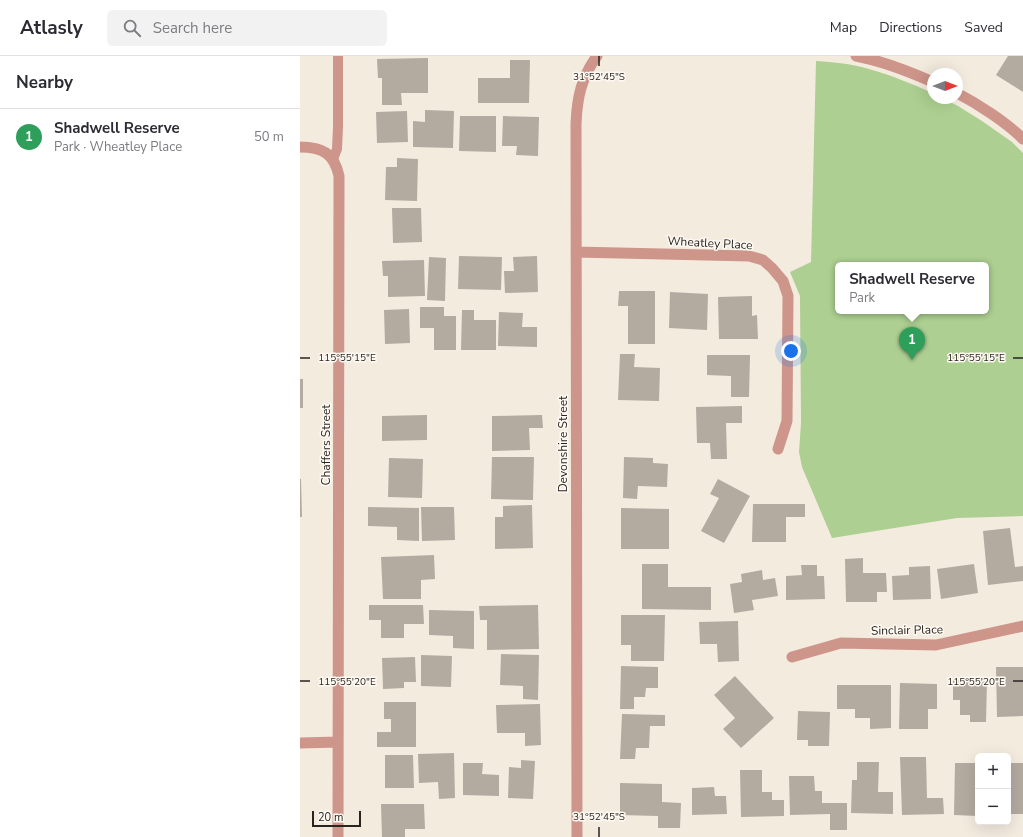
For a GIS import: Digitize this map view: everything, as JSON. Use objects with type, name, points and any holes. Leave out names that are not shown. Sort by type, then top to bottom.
[{"type":"street","name":"Devonshire Street","points":[[577,837],[576,106],[586,75],[597,56]]},
{"type":"street","points":[[856,56],[873,59],[927,80]]},
{"type":"street","points":[[963,97],[1021,133]]},
{"type":"street","points":[[300,147],[317,149],[333,159]]},
{"type":"street","name":"Chaffers Street","points":[[333,159],[337,166],[339,176],[338,837]]},
{"type":"street","name":"Wheatley Place","points":[[576,252],[749,256],[763,260],[772,268],[783,281],[788,296],[787,421],[778,449]]},
{"type":"street","name":"Sinclair Place","points":[[792,657],[841,643],[936,645],[1023,626]]},
{"type":"street","points":[[300,743],[338,742]]},
{"type":"lane","points":[[333,159],[337,149],[338,56]]},
{"type":"green space","points":[[816,61],[869,69],[927,91],[927,104],[954,104],[1012,142],[1023,153],[1023,516],[957,518],[832,538],[802,467],[799,452],[801,423],[800,296],[790,272],[811,262]]},
{"type":"building","points":[[1008,56],[1023,56],[1023,92],[996,75]]},
{"type":"building","points":[[428,58],[428,93],[401,93],[402,105],[382,105],[382,78],[378,78],[377,59]]},
{"type":"building","points":[[510,60],[530,60],[529,103],[478,103],[478,78],[510,78]]},
{"type":"building","points":[[425,110],[454,111],[453,148],[413,147],[413,121],[425,122]]},
{"type":"building","points":[[407,111],[408,142],[377,143],[376,112]]},
{"type":"building","points":[[460,116],[496,116],[496,152],[459,151]]},
{"type":"building","points":[[503,116],[539,117],[538,156],[516,155],[517,146],[502,146]]},
{"type":"building","points":[[397,158],[418,159],[417,201],[385,200],[386,167],[397,167]]},
{"type":"building","points":[[392,208],[421,208],[422,242],[393,243]]},
{"type":"building","points":[[459,256],[502,257],[501,290],[458,289]]},
{"type":"building","points":[[537,256],[538,292],[505,293],[504,271],[514,271],[513,257]]},
{"type":"building","points":[[429,257],[446,258],[445,301],[427,300]]},
{"type":"building","points":[[424,260],[425,296],[388,297],[388,276],[383,276],[382,261]]},
{"type":"building","points":[[619,291],[655,291],[655,344],[628,344],[628,306],[618,306]]},
{"type":"building","points":[[670,292],[708,294],[707,330],[669,328]]},
{"type":"building","points":[[752,296],[752,316],[757,315],[758,339],[719,339],[718,297]]},
{"type":"building","points":[[420,307],[444,307],[444,316],[456,316],[456,350],[434,350],[434,328],[420,328]]},
{"type":"building","points":[[409,309],[410,343],[385,344],[384,310]]},
{"type":"building","points":[[462,310],[474,310],[474,320],[496,320],[496,350],[461,350]]},
{"type":"building","points":[[499,312],[523,313],[522,327],[537,327],[537,347],[498,346]]},
{"type":"building","points":[[620,354],[635,354],[634,367],[660,368],[659,401],[618,400]]},
{"type":"building","points":[[707,355],[750,355],[749,397],[731,397],[731,376],[707,375]]},
{"type":"building","points":[[300,379],[303,379],[303,408],[300,408]]},
{"type":"building","points":[[742,406],[742,423],[726,423],[727,459],[711,459],[710,443],[697,443],[696,407]]},
{"type":"building","points":[[427,415],[427,440],[382,441],[382,416]]},
{"type":"building","points":[[542,415],[543,428],[529,428],[530,450],[492,451],[492,416]]},
{"type":"building","points":[[492,457],[534,457],[533,500],[491,499]]},
{"type":"building","points":[[624,457],[653,458],[653,463],[668,464],[667,487],[638,486],[637,499],[623,498]]},
{"type":"building","points":[[389,458],[423,459],[422,498],[388,497]]},
{"type":"building","points":[[301,479],[302,517],[300,517]]},
{"type":"building","points":[[718,479],[750,496],[724,543],[701,531],[719,498],[710,494]]},
{"type":"building","points":[[753,504],[805,504],[805,517],[786,517],[786,542],[752,542]]},
{"type":"building","points":[[532,505],[533,548],[495,549],[495,517],[503,517],[503,506]]},
{"type":"building","points":[[368,507],[419,508],[419,541],[397,540],[397,527],[368,526]]},
{"type":"building","points":[[421,507],[454,507],[455,540],[422,541]]},
{"type":"building","points":[[621,508],[669,509],[669,549],[621,549]]},
{"type":"building","points":[[1010,528],[1015,567],[1023,566],[1023,581],[988,585],[983,531]]},
{"type":"building","points":[[434,555],[435,579],[421,580],[421,599],[383,599],[381,557]]},
{"type":"building","points":[[863,558],[863,573],[886,573],[887,592],[877,592],[877,602],[846,602],[845,559]]},
{"type":"building","points":[[642,564],[668,564],[668,587],[711,587],[711,610],[642,609]]},
{"type":"building","points":[[974,564],[978,593],[941,599],[937,569]]},
{"type":"building","points":[[801,565],[817,565],[817,576],[824,576],[825,599],[786,600],[786,576],[802,575]]},
{"type":"building","points":[[930,566],[931,599],[893,600],[892,576],[909,575],[909,567]]},
{"type":"building","points":[[762,570],[763,580],[775,578],[778,596],[752,600],[754,610],[734,613],[730,584],[742,582],[741,574]]},
{"type":"building","points":[[369,605],[423,605],[424,624],[404,624],[404,638],[381,638],[381,620],[369,620]]},
{"type":"building","points":[[538,605],[539,649],[487,650],[487,620],[480,620],[479,606]]},
{"type":"building","points":[[429,610],[474,611],[474,649],[453,648],[453,636],[429,635]]},
{"type":"building","points":[[621,615],[665,615],[664,661],[631,661],[631,645],[621,645]]},
{"type":"building","points":[[738,621],[739,661],[718,662],[717,644],[700,644],[699,622]]},
{"type":"building","points":[[501,654],[539,655],[538,700],[523,699],[523,686],[500,685]]},
{"type":"building","points":[[421,655],[452,656],[451,687],[421,686]]},
{"type":"building","points":[[415,657],[416,682],[404,682],[404,688],[383,689],[382,658]]},
{"type":"building","points":[[621,666],[658,667],[658,688],[646,688],[645,697],[634,697],[634,709],[620,709]]},
{"type":"building","points":[[996,667],[1023,667],[1023,716],[997,717]]},
{"type":"building","points":[[735,676],[774,718],[741,748],[723,729],[735,718],[714,695]]},
{"type":"building","points":[[953,680],[987,681],[986,722],[970,722],[970,715],[960,715],[960,700],[953,700]]},
{"type":"building","points":[[900,683],[937,684],[937,709],[928,709],[928,729],[899,729]]},
{"type":"building","points":[[837,685],[891,685],[891,728],[870,729],[870,718],[855,718],[855,709],[837,709]]},
{"type":"building","points":[[384,702],[416,702],[416,747],[377,747],[377,732],[391,732],[391,719],[384,719]]},
{"type":"building","points":[[540,704],[541,745],[525,746],[525,733],[497,733],[496,705]]},
{"type":"building","points":[[798,711],[830,712],[829,746],[808,746],[808,740],[797,740]]},
{"type":"building","points":[[622,714],[665,715],[665,726],[650,726],[649,748],[636,748],[635,759],[620,759]]},
{"type":"building","points":[[454,753],[455,798],[439,799],[438,782],[419,783],[418,754]]},
{"type":"building","points":[[385,755],[413,755],[414,788],[385,788]]},
{"type":"building","points":[[900,757],[926,757],[927,798],[943,798],[944,814],[902,815]]},
{"type":"building","points":[[521,760],[535,761],[533,799],[508,798],[509,767],[521,768]]},
{"type":"building","points":[[857,762],[879,762],[878,792],[893,792],[893,814],[851,813],[852,780],[857,780]]},
{"type":"building","points":[[463,763],[483,763],[482,774],[499,775],[499,796],[463,795]]},
{"type":"building","points":[[955,763],[975,763],[975,816],[954,815]]},
{"type":"building","points":[[1011,763],[1023,763],[1023,814],[1011,814]]},
{"type":"building","points":[[740,770],[762,770],[762,792],[772,792],[772,800],[784,800],[784,816],[741,817]]},
{"type":"building","points":[[789,776],[814,776],[815,791],[822,791],[822,803],[847,803],[847,830],[830,830],[830,814],[790,815]]},
{"type":"building","points":[[620,783],[662,784],[662,802],[681,803],[680,828],[658,828],[658,816],[620,815]]},
{"type":"building","points":[[714,787],[715,796],[726,796],[727,814],[692,815],[692,788]]},
{"type":"building","points":[[381,804],[424,804],[425,829],[405,829],[405,837],[382,837]]},
{"type":"place","name":"Shadwell Reserve","points":[[912,360]]}]
